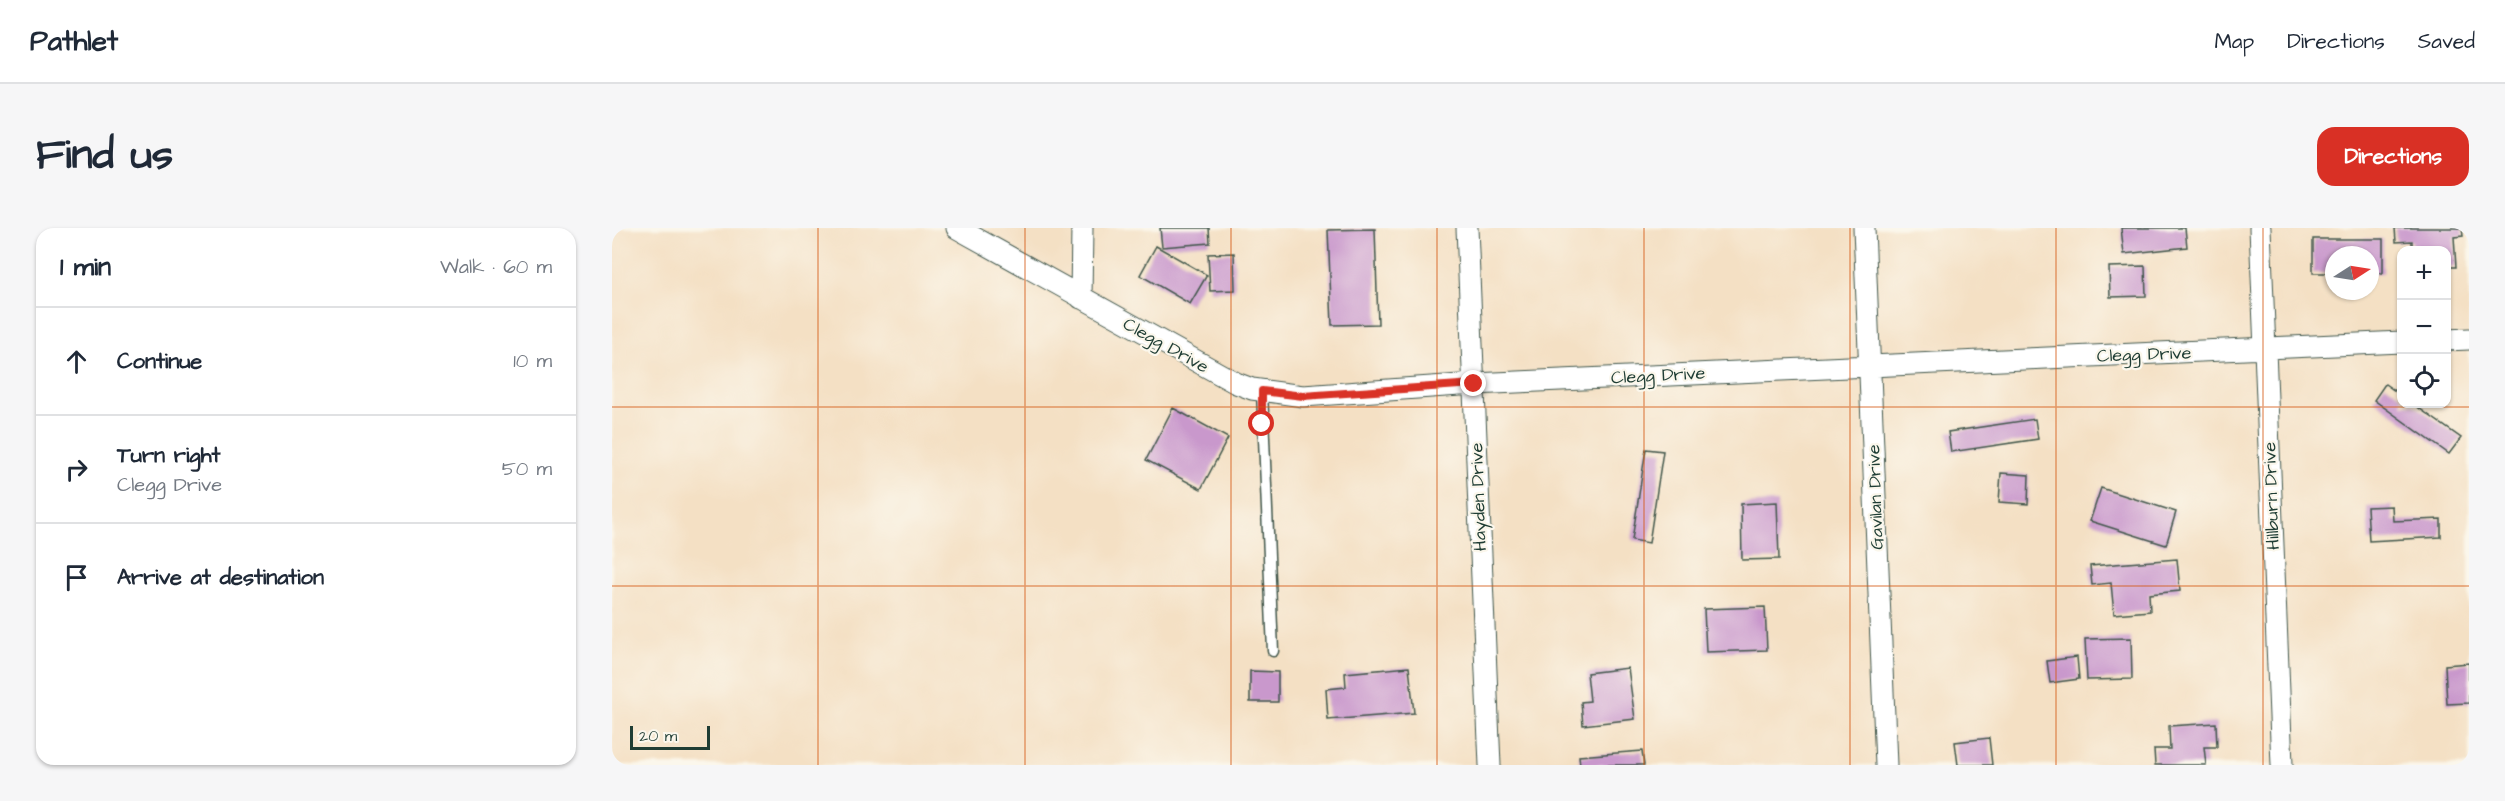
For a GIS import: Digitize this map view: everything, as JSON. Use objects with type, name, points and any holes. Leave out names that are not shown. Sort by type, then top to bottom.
[{"type":"street","name":"Clegg Drive","points":[[957,228],[1236,383],[1262,391],[1303,396],[1474,384],[2397,342]]},
{"type":"street","points":[[1081,298],[1082,228]]},
{"type":"street","name":"Hayden Drive","points":[[1467,228],[1490,765]]},
{"type":"street","name":"Gavilan Drive","points":[[1864,228],[1886,765]]},
{"type":"street","name":"Hillburn Drive","points":[[2260,228],[2283,765]]},
{"type":"street","points":[[2451,340],[2469,339]]},
{"type":"lane","points":[[1262,391],[1273,651]]},
{"type":"building","points":[[1160,228],[1209,228],[1210,243],[1162,247]]},
{"type":"building","points":[[2121,228],[2185,228],[2187,247],[2124,254]]},
{"type":"building","points":[[2395,228],[2462,228],[2463,236],[2454,237],[2456,267],[2451,267],[2451,246],[2412,246],[2412,241],[2396,242]]},
{"type":"building","points":[[1375,229],[1378,324],[1332,325],[1328,230]]},
{"type":"building","points":[[2313,239],[2383,239],[2383,273],[2379,273],[2379,246],[2325,246],[2325,273],[2313,273]]},
{"type":"building","points":[[1156,246],[1207,275],[1190,304],[1140,275]]},
{"type":"building","points":[[1234,253],[1235,290],[1210,291],[1208,254]]},
{"type":"building","points":[[2145,266],[2146,296],[2110,297],[2109,267]]},
{"type":"building","points":[[2385,384],[2397,392],[2397,408],[2419,408],[2461,438],[2449,454],[2374,400]]},
{"type":"building","points":[[1173,408],[1228,438],[1201,489],[1146,460]]},
{"type":"building","points":[[2035,419],[2038,439],[1951,452],[1948,432]]},
{"type":"building","points":[[1646,449],[1663,451],[1649,543],[1632,540]]},
{"type":"building","points":[[2001,473],[2029,475],[2028,504],[1999,502]]},
{"type":"building","points":[[2101,488],[2176,512],[2166,545],[2090,521]]},
{"type":"building","points":[[1777,502],[1779,559],[1742,560],[1741,504]]},
{"type":"building","points":[[2392,506],[2393,521],[2441,519],[2441,537],[2369,541],[2367,507]]},
{"type":"building","points":[[2177,559],[2180,591],[2149,594],[2150,611],[2114,614],[2111,583],[2092,585],[2090,566]]},
{"type":"building","points":[[1765,607],[1767,650],[1706,652],[1704,609]]},
{"type":"building","points":[[2131,638],[2132,679],[2087,680],[2085,639]]},
{"type":"building","points":[[2077,657],[2079,679],[2050,683],[2047,661]]},
{"type":"building","points":[[2469,663],[2469,703],[2447,704],[2445,665]]},
{"type":"building","points":[[1409,667],[1414,713],[1328,720],[1326,689],[1346,687],[1345,673]]},
{"type":"building","points":[[1628,668],[1635,719],[1583,725],[1581,702],[1590,701],[1587,673]]},
{"type":"building","points":[[1250,671],[1278,672],[1278,702],[1250,702]]},
{"type":"building","points":[[2216,723],[2217,747],[2204,747],[2206,765],[2155,765],[2154,749],[2170,749],[2169,726]]},
{"type":"building","points":[[1989,738],[1992,765],[1958,765],[1955,742]]},
{"type":"building","points":[[1642,751],[1644,765],[1580,765],[1579,756]]},
{"type":"route","points":[[1262,424],[1262,391],[1303,396],[1474,384]]}]
